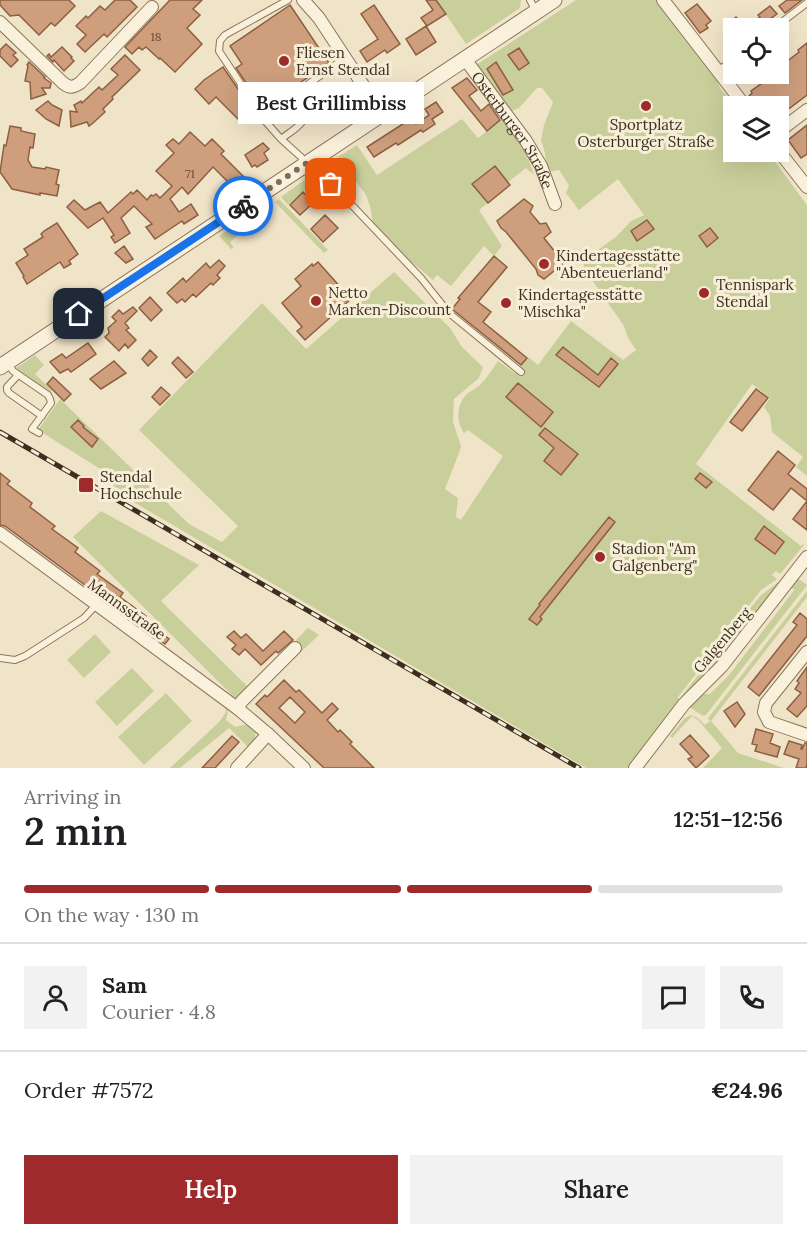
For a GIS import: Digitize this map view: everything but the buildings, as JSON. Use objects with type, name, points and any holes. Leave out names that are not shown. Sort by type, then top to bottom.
[{"type":"street","points":[[303,0],[319,18],[382,114]]},
{"type":"street","name":"Osterburger Straße","points":[[4,364],[465,59],[533,6],[554,0]]},
{"type":"street","points":[[663,0],[737,96]]},
{"type":"street","points":[[0,22],[63,83],[73,87],[80,83],[152,2]]},
{"type":"street","name":"Osterburger Straße","points":[[465,59],[526,141],[541,166],[555,204]]},
{"type":"street","points":[[789,124],[807,110]]},
{"type":"street","points":[[787,162],[807,187]]},
{"type":"street","name":"Mannsstraße","points":[[0,533],[237,708],[303,768]]},
{"type":"street","name":"Galgenberg","points":[[635,768],[684,704],[722,666],[807,558]]},
{"type":"street","points":[[237,708],[295,648]]},
{"type":"street","points":[[807,652],[766,703],[764,712],[770,722],[807,735]]},
{"type":"street","points":[[237,768],[268,734]]},
{"type":"lane","points":[[288,0],[225,34],[219,46],[223,58],[266,122],[281,139],[308,163],[421,278],[449,313],[521,372]]},
{"type":"lane","points":[[787,18],[807,3]]},
{"type":"lane","points":[[281,139],[306,118],[305,108],[298,92],[345,58]]},
{"type":"lane","points":[[718,71],[723,67]]},
{"type":"lane","points":[[4,364],[48,395],[51,403],[32,429],[39,433]]},
{"type":"lane","points":[[18,375],[7,390],[42,416]]},
{"type":"lane","points":[[0,658],[15,660],[24,657],[84,618],[96,605]]},
{"type":"green space","points":[[436,0],[521,0],[520,8],[466,44]]},
{"type":"green space","points":[[576,0],[658,0],[716,76],[721,89],[727,96],[723,96],[723,162],[775,162],[807,205],[807,476],[796,467],[803,457],[772,432],[770,416],[764,407],[770,398],[752,384],[696,464],[801,546],[804,545],[780,574],[776,571],[772,575],[777,579],[761,590],[678,697],[679,703],[629,768],[586,768],[120,494],[121,490],[110,484],[113,477],[38,430],[60,399],[189,524],[222,542],[238,526],[139,430],[262,303],[306,349],[394,272],[450,328],[462,347],[483,367],[479,378],[454,399],[453,422],[461,446],[445,489],[458,498],[456,517],[461,520],[503,456],[468,430],[464,433],[459,423],[458,412],[464,397],[480,385],[498,361],[515,373],[528,357],[538,365],[571,321],[623,360],[636,350],[624,326],[585,270],[584,263],[587,258],[617,236],[631,221],[644,215],[618,179],[579,210],[566,193],[569,185],[559,170],[549,172],[546,165],[541,140],[553,102],[542,88],[537,88],[519,108],[510,112],[476,65]]},
{"type":"green space","points":[[462,119],[478,138],[501,120],[525,152],[534,175],[526,168],[508,182],[510,185],[479,210],[502,246],[494,256],[484,246],[451,286],[437,275],[433,280],[409,262],[373,223],[366,195],[338,157],[357,145],[377,175]]},
{"type":"green space","points":[[307,178],[324,196],[322,197],[310,186],[288,205],[281,197]]},
{"type":"green space","points":[[279,199],[328,250],[324,253],[275,202]]},
{"type":"green space","points":[[267,207],[272,214],[266,210],[230,242],[234,248],[231,249],[219,236]]},
{"type":"green space","points":[[35,355],[44,365],[35,374],[52,390],[50,393],[16,368]]},
{"type":"green space","points":[[101,511],[199,565],[161,601],[247,686],[259,675],[236,699],[73,537]]},
{"type":"green space","points":[[796,577],[807,585],[706,715],[703,716],[688,706],[699,694],[710,694],[730,674],[795,589],[786,589]]},
{"type":"green space","points":[[778,582],[717,664],[682,699],[681,697],[760,596]]},
{"type":"green space","points":[[807,591],[807,597],[711,721],[738,753],[784,768],[703,768],[722,748],[699,721],[692,716],[672,738],[670,736],[685,718],[691,715],[705,725],[710,721],[708,718]]},
{"type":"green space","points":[[308,628],[319,635],[276,675],[273,673],[297,643],[296,640]]},
{"type":"green space","points":[[95,634],[111,652],[84,678],[67,660]]},
{"type":"green space","points":[[132,668],[154,691],[117,726],[95,702]]},
{"type":"green space","points":[[166,693],[192,721],[144,765],[118,737]]},
{"type":"green space","points":[[225,706],[228,712],[226,720],[235,727],[248,724],[254,728],[255,738],[249,748],[229,728],[180,768],[170,768],[219,722],[226,712]]},
{"type":"railway","points":[[0,432],[579,768]]},
{"type":"way so far","points":[[243,206],[310,161],[331,184]]},
{"type":"place","name":"Fliesen Ernst Stendal","points":[[284,61]]},
{"type":"place","name":"Sportplatz Osterburger Straße","points":[[646,106]]},
{"type":"place","name":"Best Grillimbiss","points":[[331,184]]},
{"type":"place","name":"Kindertagesstätte \"Abenteuerland\"","points":[[544,264]]},
{"type":"place","name":"Tennispark Stendal","points":[[704,293]]},
{"type":"place","name":"Netto Marken-Discount","points":[[316,301]]},
{"type":"place","name":"Kindertagesstätte \"Mischka\"","points":[[506,303]]},
{"type":"place","name":"Stendal Hochschule","points":[[86,485]]},
{"type":"place","name":"Stadion \"Am Galgenberg\"","points":[[600,557]]},
{"type":"route","points":[[79,314],[243,206]]}]
